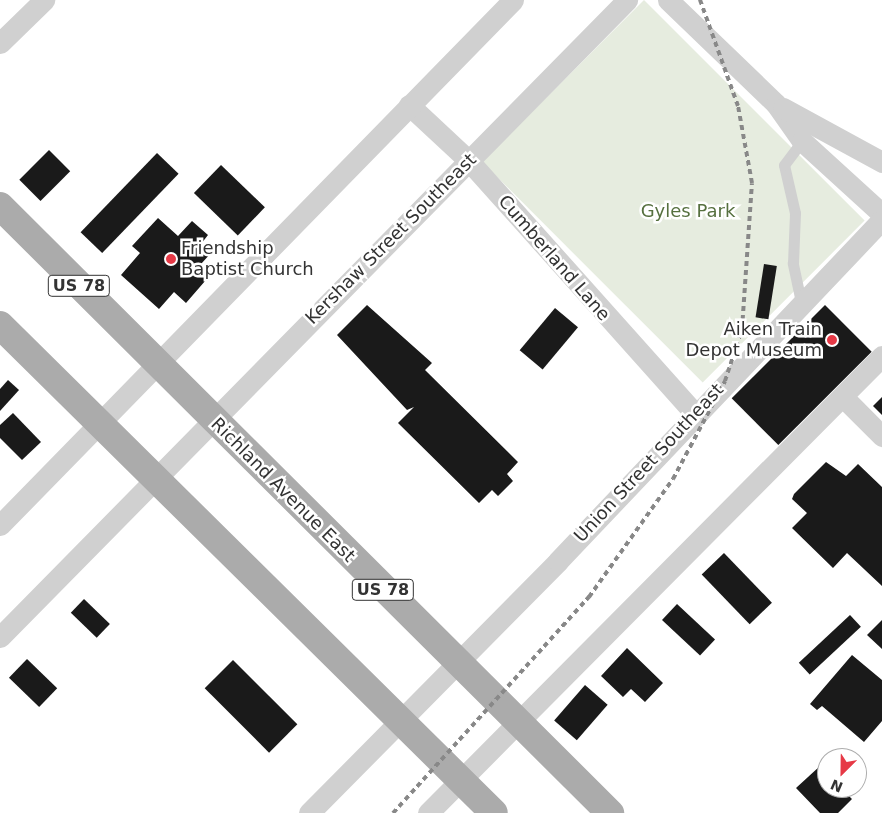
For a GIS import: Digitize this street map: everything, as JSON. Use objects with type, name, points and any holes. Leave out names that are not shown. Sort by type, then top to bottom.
[{"type":"main road","name":"Richland Avenue East","points":[[0,206],[610,813]]},
{"type":"main road","points":[[0,325],[494,813]]},
{"type":"street","points":[[0,43],[44,0]]},
{"type":"street","points":[[0,525],[102,425],[409,105],[514,0]]},
{"type":"street","name":"Kershaw Street Southeast","points":[[0,637],[154,478],[627,0]]},
{"type":"street","points":[[668,0],[776,104],[802,141],[882,214]]},
{"type":"street","points":[[776,104],[882,162]]},
{"type":"street","name":"Cumberland Lane","points":[[409,105],[469,161],[695,414]]},
{"type":"street","name":"Union Street Southeast","points":[[309,813],[457,662],[801,302],[882,220]]},
{"type":"street","points":[[428,813],[517,720],[844,398],[882,356]]},
{"type":"street","points":[[844,398],[882,436]]},
{"type":"lane","points":[[801,302],[793,263],[795,213],[784,165],[802,141]]},
{"type":"green space","name":"Gyles Park","points":[[644,0],[865,221],[703,383],[482,162]]},
{"type":"building","points":[[49,150],[70,171],[41,201],[19,180]]},
{"type":"building","points":[[157,153],[179,174],[102,253],[81,232]]},
{"type":"building","points":[[221,165],[265,207],[238,235],[194,193]]},
{"type":"building","name":"Friendship Baptist Church","points":[[158,218],[178,236],[192,221],[208,235],[201,244],[211,253],[201,264],[212,273],[186,303],[174,292],[159,309],[121,275],[140,253],[132,246]]},
{"type":"building","points":[[764,264],[777,266],[768,319],[756,317]]},
{"type":"building","points":[[367,305],[432,363],[425,370],[518,462],[507,474],[513,481],[498,496],[492,490],[479,503],[398,423],[414,407],[407,410],[337,335]]},
{"type":"building","points":[[825,305],[872,352],[778,445],[732,398]]},
{"type":"building","points":[[555,308],[578,327],[543,369],[520,350]]},
{"type":"building","points":[[8,380],[19,390],[0,411],[0,389]]},
{"type":"building","points":[[882,397],[882,415],[873,406]]},
{"type":"building","points":[[13,413],[41,442],[22,460],[0,438],[0,425]]},
{"type":"building","points":[[826,462],[846,476],[858,464],[882,487],[882,586],[847,553],[833,568],[792,528],[807,513],[792,499],[794,494]]},
{"type":"building","points":[[724,553],[772,603],[750,624],[702,575]]},
{"type":"building","points":[[84,599],[110,624],[97,638],[71,613]]},
{"type":"building","points":[[677,604],[715,639],[700,656],[662,620]]},
{"type":"building","points":[[850,615],[861,627],[810,674],[799,663]]},
{"type":"building","points":[[882,620],[882,649],[867,635]]},
{"type":"building","points":[[627,648],[663,683],[645,702],[631,689],[623,697],[601,676]]},
{"type":"building","points":[[852,655],[882,680],[882,721],[864,742],[822,706],[817,710],[810,704]]},
{"type":"building","points":[[27,659],[57,688],[39,707],[9,678]]},
{"type":"building","points":[[233,660],[297,724],[269,753],[205,688]]},
{"type":"building","points":[[585,685],[608,705],[577,740],[554,720]]},
{"type":"building","points":[[817,769],[817,798],[852,799],[838,813],[820,813],[796,788]]},
{"type":"railway","points":[[393,813],[589,597],[673,479],[725,381],[742,329],[752,183],[738,106],[700,0]]},
{"type":"place","name":"Friendship Baptist Church","points":[[171,259]]},
{"type":"place","name":"Aiken Train Depot Museum","points":[[832,340]]}]
